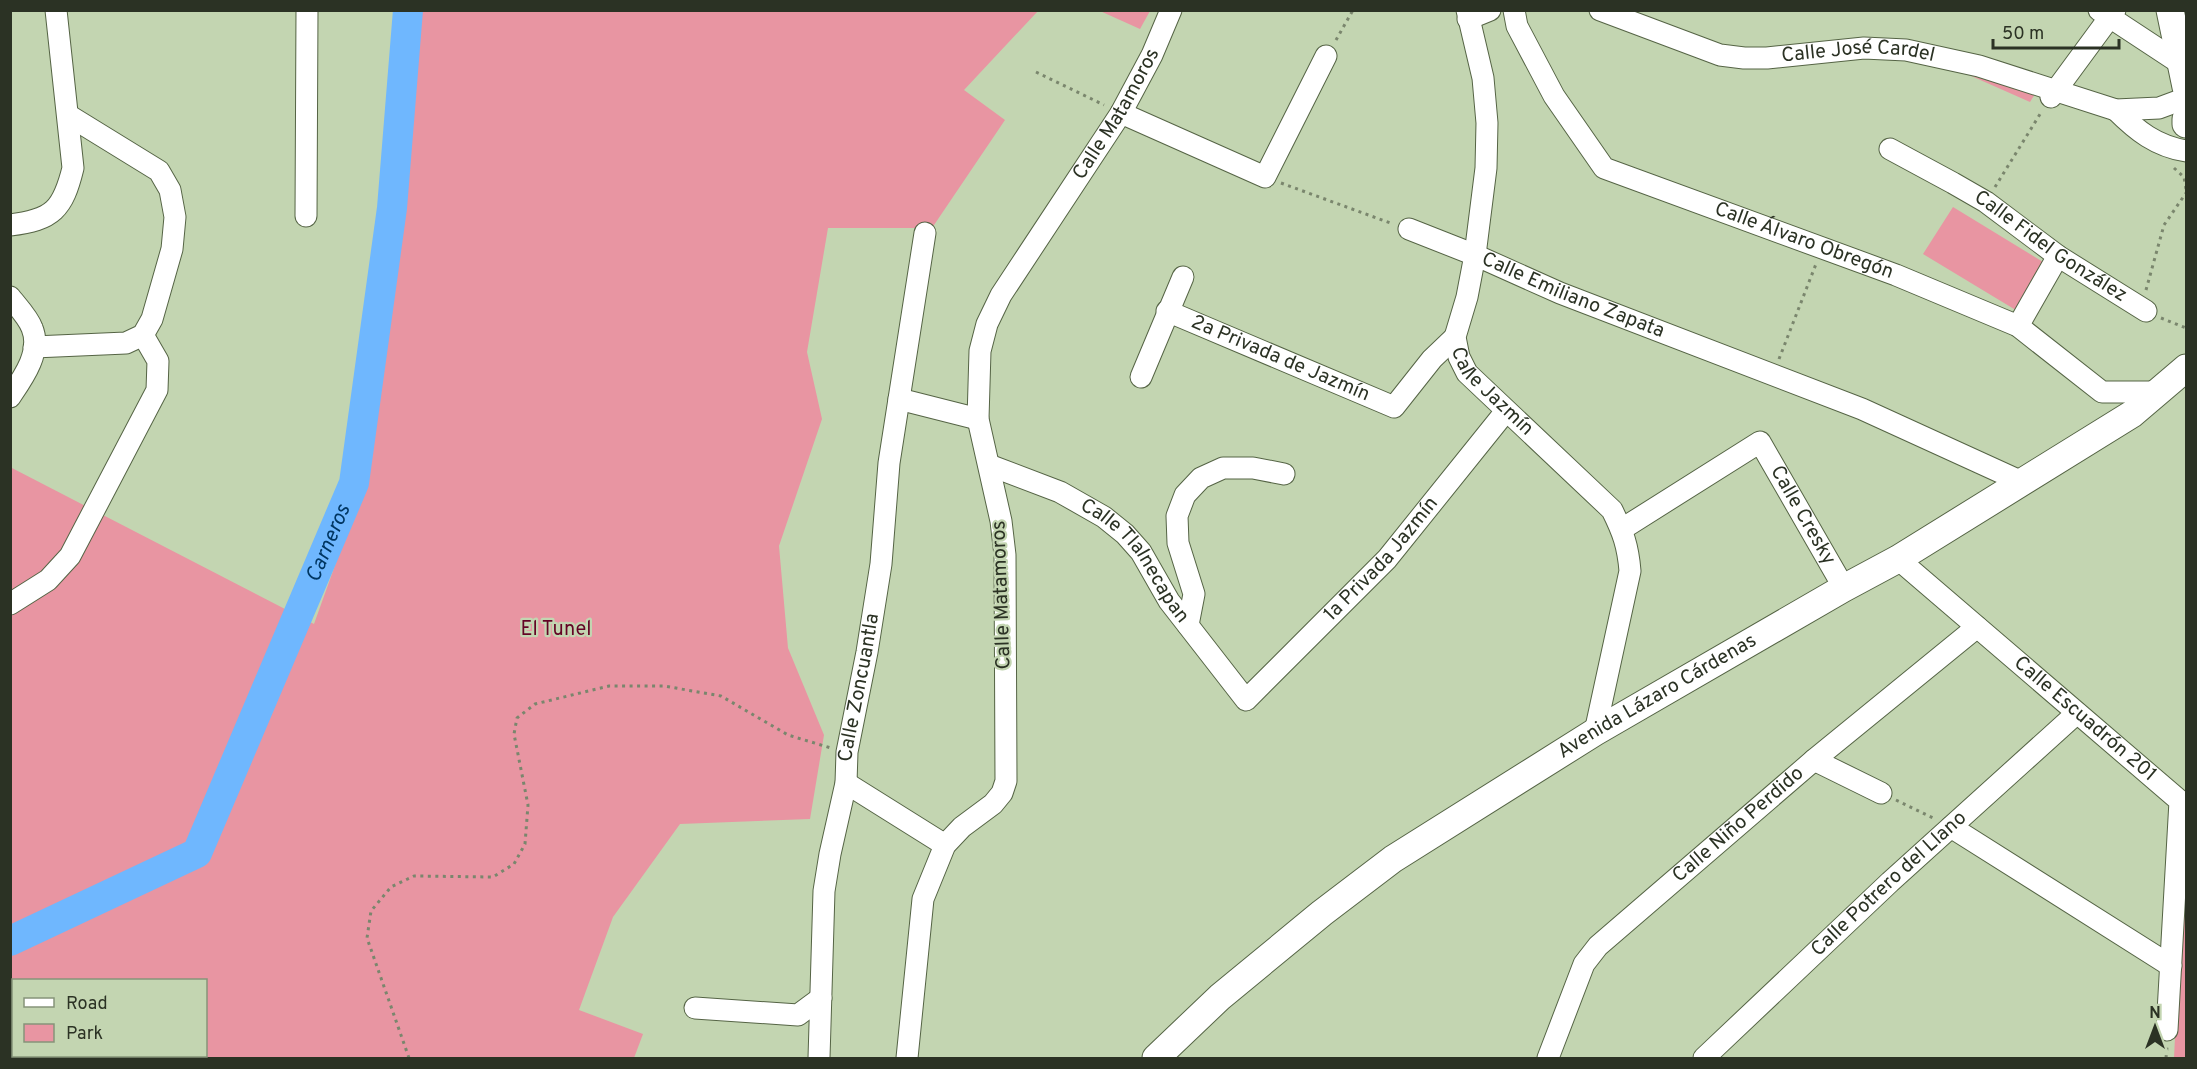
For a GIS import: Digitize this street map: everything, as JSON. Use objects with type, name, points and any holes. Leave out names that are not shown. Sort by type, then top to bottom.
[{"type":"main road","points":[[2176,14],[2184,75]]},
{"type":"main road","points":[[2187,119],[2187,124]]},
{"type":"main road","name":"Avenida Lázaro Cárdenas","points":[[1156,1059],[1220,997],[1322,913],[1393,859],[1595,732],[1898,559],[2133,414],[2160,392],[2185,362]]},
{"type":"street","points":[[10,225],[40,220],[58,207],[68,189],[73,168],[56,10]]},
{"type":"street","points":[[306,216],[307,10]]},
{"type":"street","name":"Calle Matamoros","points":[[907,1059],[922,899],[945,845],[962,827],[993,804],[1002,793],[1006,781],[1005,555],[1001,521],[978,419],[980,351],[987,324],[1001,296],[1121,113],[1152,55],[1171,10]]},
{"type":"street","points":[[1468,15],[1490,10]]},
{"type":"street","name":"Calle Álvaro Obregón","points":[[1514,10],[1517,26],[1554,96],[1604,168],[1896,274],[2018,326],[2102,392],[2160,392]]},
{"type":"street","name":"Calle José Cardel","points":[[1600,10],[1720,55],[1767,58],[1817,51],[1864,48],[1906,50],[1979,66],[2054,93],[2116,110],[2159,108],[2187,98]]},
{"type":"street","points":[[2054,93],[2108,13],[2184,75]]},
{"type":"street","name":"Calle Jazmín","points":[[1468,15],[1483,78],[1487,123],[1486,168],[1475,255],[1467,297],[1455,338],[1459,357],[1467,373],[1612,510],[1622,528],[1628,547],[1630,571],[1595,732]]},
{"type":"street","points":[[1121,113],[1265,177],[1326,56]]},
{"type":"street","name":"Calle José Cardel","points":[[2116,110],[2138,132],[2172,149],[2187,151]]},
{"type":"street","points":[[34,347],[126,343],[143,335],[152,319],[172,249],[175,217],[170,190],[159,171],[68,115]]},
{"type":"street","name":"Calle Fidel González","points":[[1890,149],[1986,202],[2058,256],[2143,310]]},
{"type":"street","name":"Calle Emiliano Zapata","points":[[1409,230],[1475,255],[1560,293],[1862,409],[2022,482]]},
{"type":"street","name":"Calle Zoncuantla","points":[[819,1059],[824,891],[846,783],[847,752],[867,652],[881,564],[889,463],[925,232]]},
{"type":"street","points":[[2018,326],[2058,256]]},
{"type":"street","points":[[1141,377],[1183,277]]},
{"type":"street","points":[[10,297],[33,328],[34,347],[30,368],[10,396]]},
{"type":"street","name":"2a Privada de Jazmín","points":[[1167,311],[1394,407],[1432,359],[1455,338]]},
{"type":"street","points":[[10,604],[48,580],[70,556],[157,390],[158,361],[143,335]]},
{"type":"street","points":[[898,399],[978,419]]},
{"type":"street","name":"1a Privada Jazmín","points":[[1246,700],[1388,559],[1506,411]]},
{"type":"street","name":"Calle Cresky","points":[[1622,528],[1760,442],[1844,588]]},
{"type":"street","name":"Calle Tlalnecapan","points":[[989,465],[1060,492],[1104,517],[1125,534],[1141,552],[1169,601],[1246,700]]},
{"type":"street","points":[[1188,625],[1194,594],[1178,543],[1176,516],[1185,495],[1201,478],[1223,468],[1253,468],[1284,474]]},
{"type":"street","name":"Calle Escuadrón 201","points":[[1898,559],[2180,801],[2167,1030]]},
{"type":"street","name":"Calle Niño Perdido","points":[[1548,1059],[1584,964],[1598,946],[1814,760],[1977,627]]},
{"type":"street","name":"Calle Potrero del Llano","points":[[1704,1059],[1890,882],[2076,712]]},
{"type":"street","points":[[1814,760],[1881,793]]},
{"type":"street","points":[[846,783],[945,845]]},
{"type":"street","points":[[1951,827],[2171,966]]},
{"type":"street","points":[[695,1008],[798,1015],[821,998]]},
{"type":"path","points":[[1326,56],[1353,10]]},
{"type":"path","points":[[1036,72],[1121,113]]},
{"type":"path","points":[[1986,202],[2054,93]]},
{"type":"path","points":[[1265,177],[1409,230]]},
{"type":"path","points":[[2143,310],[2164,225],[2187,191],[2184,177]]},
{"type":"path","points":[[1773,375],[1822,249]]},
{"type":"path","points":[[409,1059],[367,938],[371,911],[391,887],[414,876],[493,877],[514,864],[525,844],[528,805],[514,734],[517,718],[535,704],[609,686],[664,686],[721,696],[788,735],[847,752]]},
{"type":"path","points":[[1881,793],[1951,827]]},
{"type":"green space","points":[[1150,10],[1140,29],[1100,11]]},
{"type":"green space","name":"El Tunel","points":[[406,11],[1038,11],[964,90],[1005,120],[932,228],[828,228],[807,352],[822,419],[779,546],[788,648],[824,735],[810,819],[680,824],[613,917],[579,1010],[643,1034],[634,1058],[11,1058],[10,467],[314,624],[362,490]]},
{"type":"green space","points":[[1969,75],[2035,94],[2030,102]]},
{"type":"green space","points":[[1953,207],[2048,265],[2019,312],[1923,254]]},
{"type":"green space","points":[[2186,812],[2186,1058],[2174,1058]]},
{"type":"waterway","name":"Carneros","points":[[10,941],[197,853],[354,483],[392,208],[408,10]]}]
